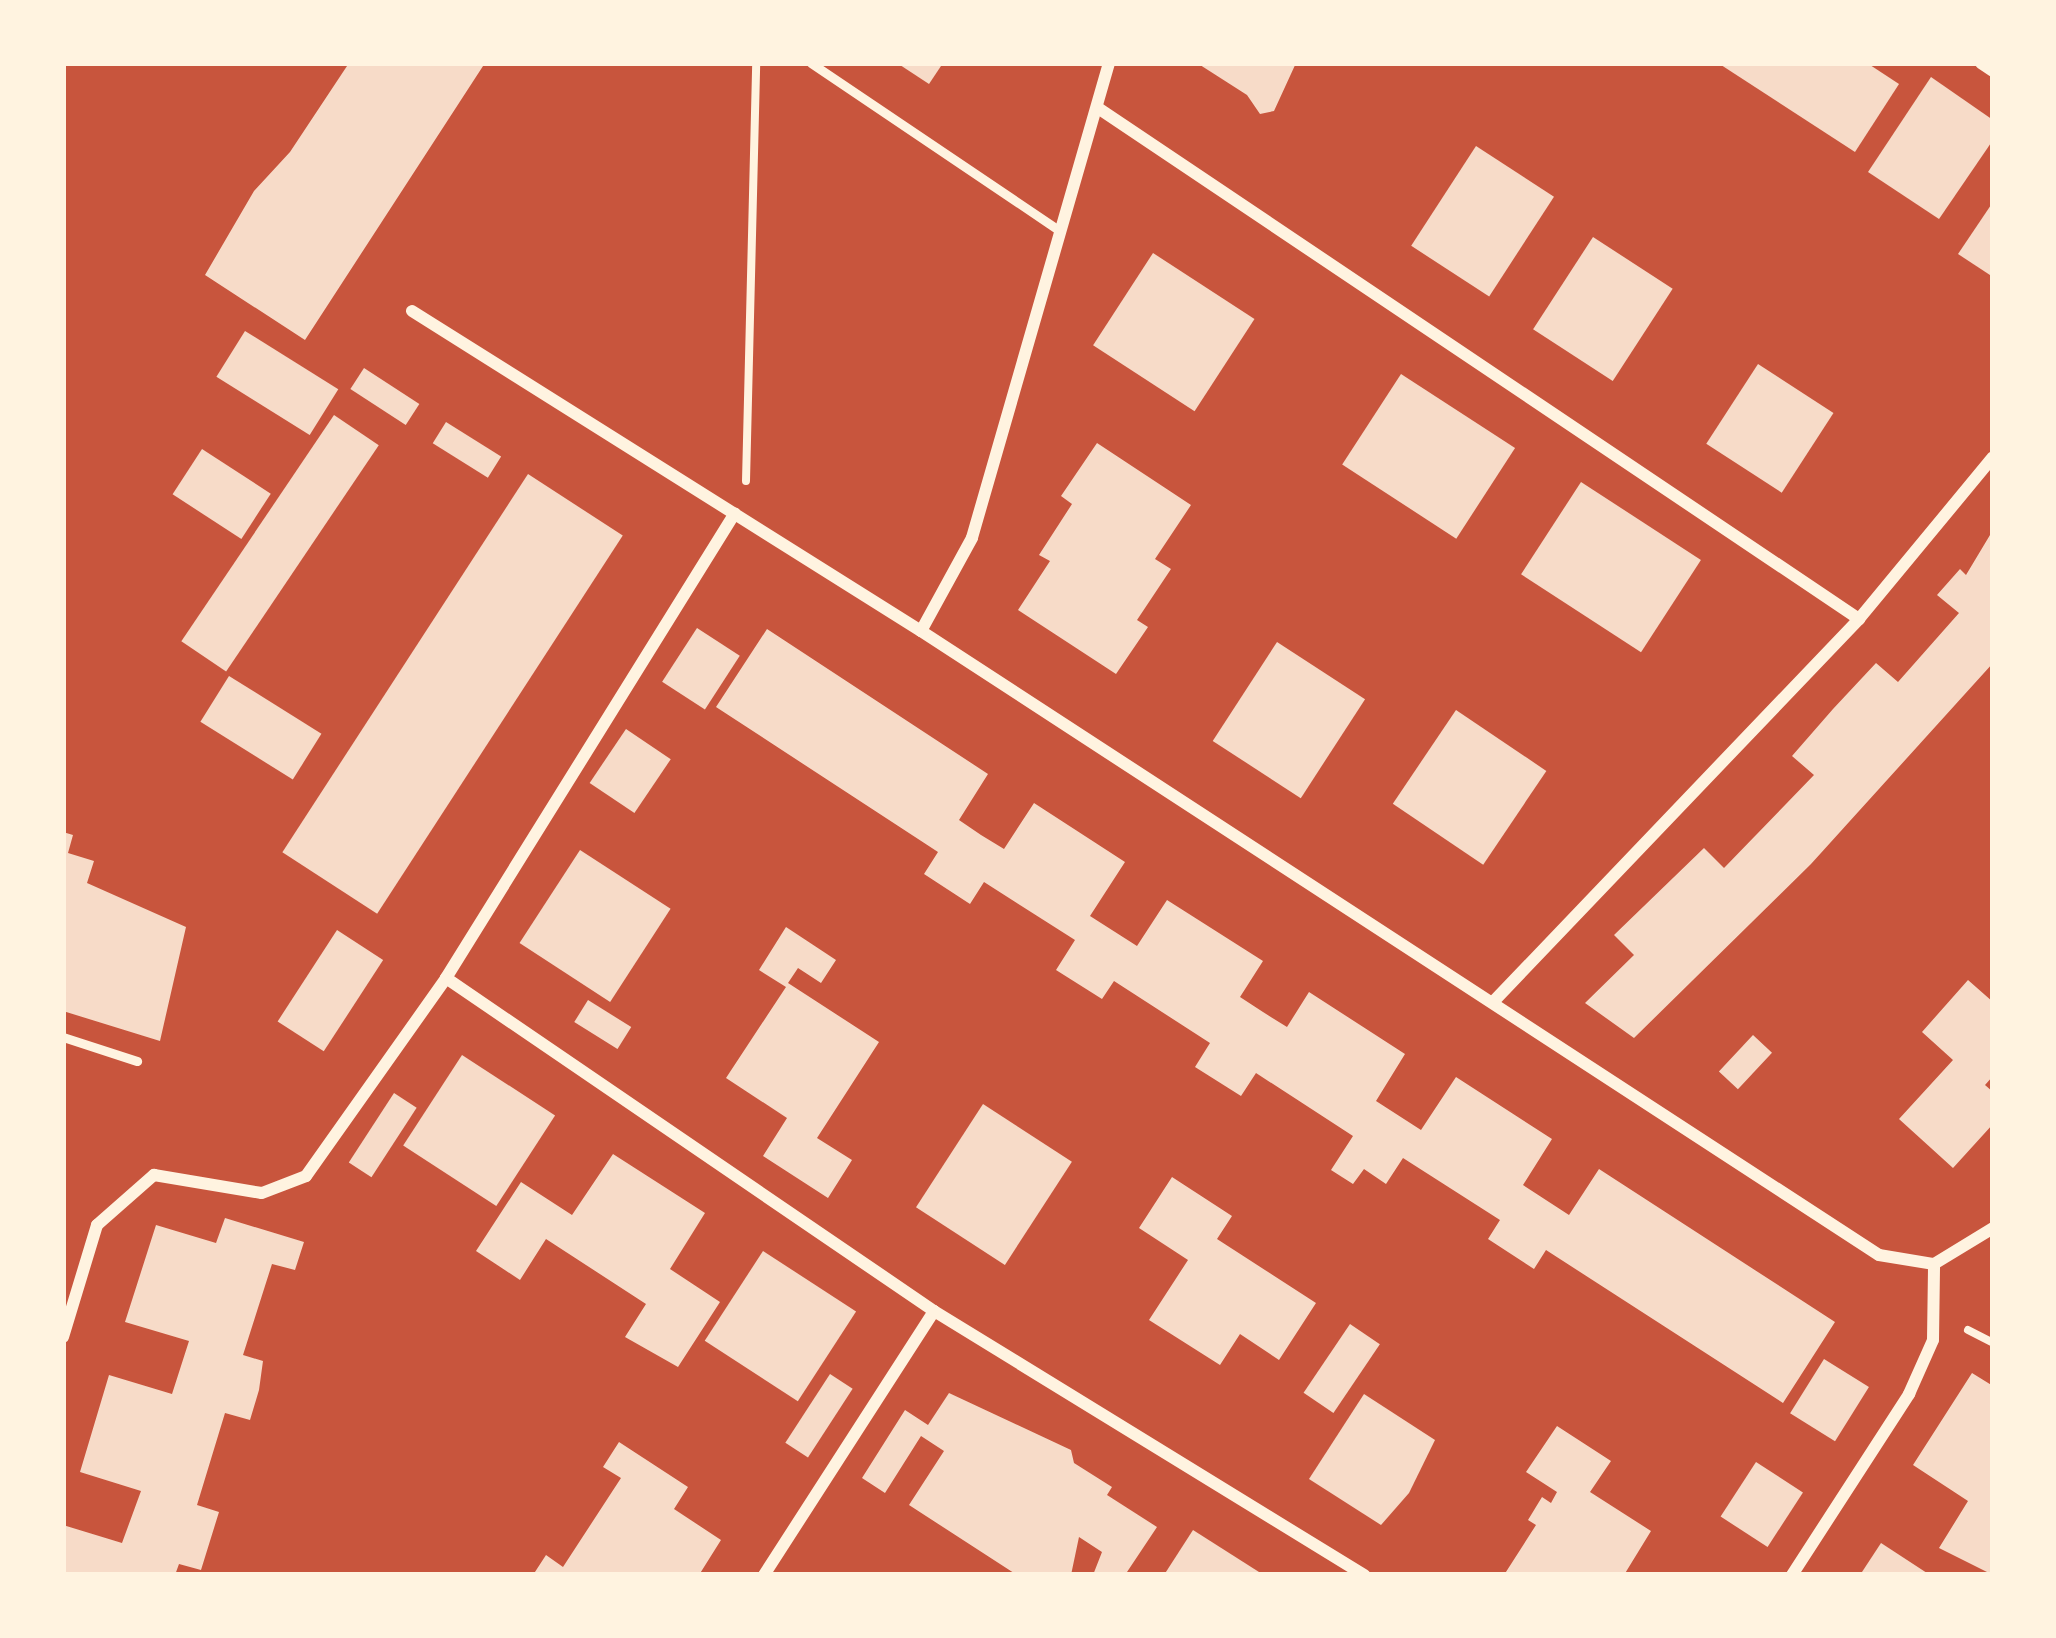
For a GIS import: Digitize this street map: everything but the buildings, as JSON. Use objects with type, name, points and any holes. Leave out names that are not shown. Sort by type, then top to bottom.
[{"type":"street","points":[[921,631],[972,538],[1056,228],[1098,108],[1108,63]]},
{"type":"street","points":[[1981,63],[1993,71]]},
{"type":"street","points":[[1098,108],[1859,620]]},
{"type":"street","points":[[412,311],[921,631],[1880,1255],[1934,1264],[1993,1228]]},
{"type":"street","points":[[1493,1001],[1859,620],[1993,458]]},
{"type":"street","points":[[63,1337],[97,1225],[154,1175],[262,1193],[306,1176],[446,978],[735,513]]},
{"type":"street","points":[[446,978],[934,1311],[1364,1575]]},
{"type":"street","points":[[1792,1575],[1909,1394],[1933,1340],[1934,1264]]},
{"type":"street","points":[[764,1575],[934,1311]]},
{"type":"lane","points":[[811,63],[1056,228]]},
{"type":"lane","points":[[63,1037],[137,1061]]},
{"type":"path","points":[[735,513],[751,469],[756,63]]}]
